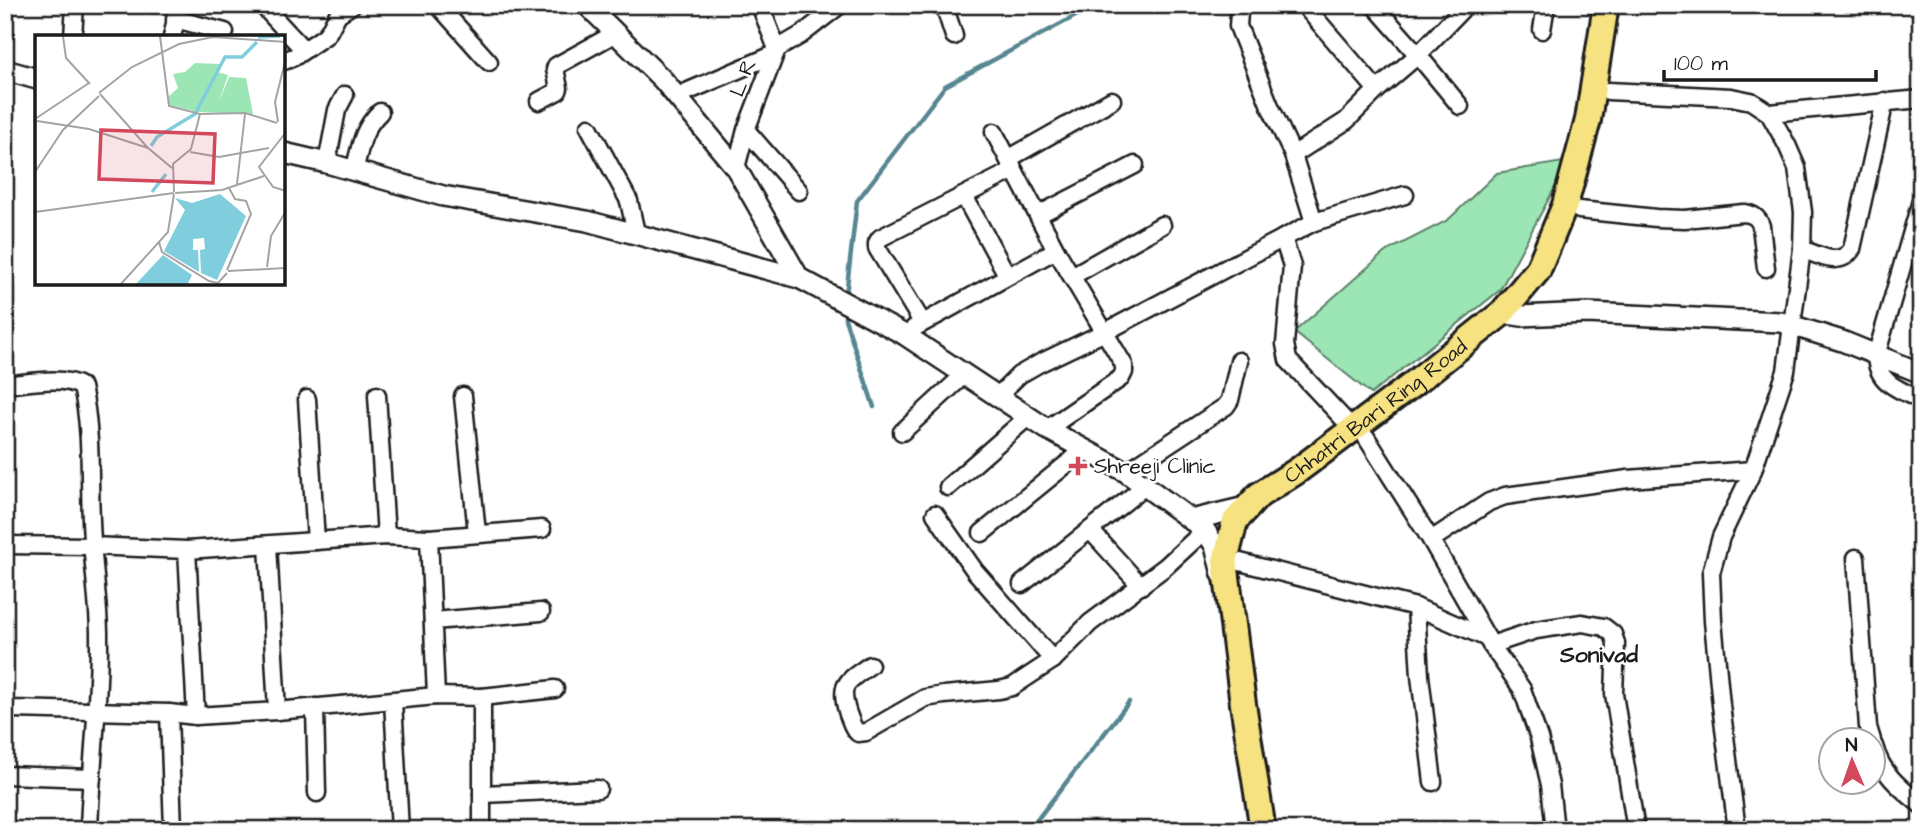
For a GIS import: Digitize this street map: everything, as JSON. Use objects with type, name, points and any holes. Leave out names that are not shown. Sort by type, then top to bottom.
[{"type":"main road","name":"Chhatri Bari Ring Road","points":[[1511,314],[1538,270],[1565,205],[1588,120],[1606,5]]},
{"type":"main road","name":"Chhatri Bari Ring Road","points":[[1278,830],[1240,562],[1248,529],[1269,507],[1306,483],[1360,433],[1511,314],[1550,278],[1579,210],[1602,123],[1621,5]]},
{"type":"main road","name":"Chhatri Bari Ring Road","points":[[1263,830],[1243,704],[1225,561],[1235,521],[1259,495],[1360,433]]},
{"type":"street","points":[[73,35],[75,5]]},
{"type":"street","points":[[285,61],[330,32],[338,13],[352,5]]},
{"type":"street","points":[[438,5],[489,62]]},
{"type":"street","points":[[587,5],[663,80],[736,168],[799,278]]},
{"type":"street","name":"L R","points":[[736,168],[746,130],[776,51],[760,5]]},
{"type":"street","points":[[677,96],[776,51],[802,35],[840,5]]},
{"type":"street","points":[[944,5],[954,36]]},
{"type":"street","points":[[1243,5],[1238,26],[1293,155],[1314,222]]},
{"type":"street","points":[[1304,5],[1377,90]]},
{"type":"street","points":[[1374,5],[1460,106]]},
{"type":"street","points":[[1293,155],[1346,121],[1418,55],[1466,5]]},
{"type":"street","points":[[1542,30],[1546,5]]},
{"type":"street","points":[[265,8],[304,50]]},
{"type":"street","points":[[172,35],[174,12],[225,32]]},
{"type":"street","points":[[539,101],[558,91],[556,66],[616,33]]},
{"type":"street","points":[[5,70],[35,78]]},
{"type":"street","points":[[1608,91],[1731,97],[1751,101],[1769,113],[1797,169],[1803,212],[1802,249],[1786,371],[1753,470],[1721,537],[1711,573],[1719,681],[1737,830]]},
{"type":"street","points":[[327,163],[337,110],[345,95]]},
{"type":"street","points":[[1769,113],[1921,99]]},
{"type":"street","points":[[922,322],[877,248],[880,238],[964,196],[1112,100]]},
{"type":"street","points":[[1802,249],[1835,259],[1844,257],[1852,249],[1885,101]]},
{"type":"street","points":[[354,172],[365,131],[369,122],[380,112]]},
{"type":"street","points":[[589,127],[629,201],[636,233]]},
{"type":"street","points":[[746,130],[799,191]]},
{"type":"street","points":[[994,132],[1056,250],[1124,365],[1121,378],[1047,429]]},
{"type":"street","points":[[285,153],[443,195],[587,221],[799,278],[905,335],[1047,429],[1126,472],[1198,525],[1215,546],[1231,612]]},
{"type":"street","points":[[1038,215],[1135,166]]},
{"type":"street","points":[[998,396],[1019,375],[1040,363],[1105,332],[1314,222],[1405,195]]},
{"type":"street","points":[[964,196],[1007,275]]},
{"type":"street","points":[[1921,201],[1914,250],[1876,356],[1879,372],[1889,384],[1921,400]]},
{"type":"street","points":[[1579,210],[1685,219],[1750,214],[1759,220],[1761,226],[1766,268]]},
{"type":"street","points":[[1072,276],[1162,225]]},
{"type":"street","points":[[1283,238],[1292,265],[1285,344],[1288,360],[1360,433],[1431,540],[1489,641],[1522,689],[1539,737],[1550,785],[1555,830]]},
{"type":"street","points":[[905,335],[922,322],[1056,250]]},
{"type":"street","points":[[1511,314],[1587,313],[1781,322],[1842,341],[1921,373]]},
{"type":"street","points":[[1126,472],[1226,406],[1230,400],[1239,361]]},
{"type":"street","points":[[902,432],[965,374]]},
{"type":"street","points":[[5,385],[60,381],[75,383],[82,387],[88,412],[91,545],[99,631],[89,830]]},
{"type":"street","points":[[377,395],[386,536]]},
{"type":"street","points":[[463,396],[477,533]]},
{"type":"street","points":[[306,399],[316,541]]},
{"type":"street","points":[[948,487],[1029,416]]},
{"type":"street","points":[[982,533],[1084,450]]},
{"type":"street","points":[[1431,540],[1489,502],[1505,496],[1629,479],[1753,470]]},
{"type":"street","points":[[1022,584],[1145,486]]},
{"type":"street","points":[[870,665],[847,682],[843,691],[853,729],[858,733],[866,732],[925,698],[1012,687],[1053,660],[1090,623],[1165,567],[1198,525],[1250,506]]},
{"type":"street","points":[[935,514],[975,571],[1053,660]]},
{"type":"street","points":[[5,545],[91,545],[187,550],[386,536],[429,538],[542,529]]},
{"type":"street","points":[[1090,530],[1141,586]]},
{"type":"street","points":[[429,538],[436,696]]},
{"type":"street","points":[[268,545],[277,711]]},
{"type":"street","points":[[187,550],[196,716]]},
{"type":"street","points":[[1856,558],[1868,726]]},
{"type":"street","points":[[1240,562],[1416,607],[1489,641],[1582,623],[1604,627],[1613,634],[1616,643],[1615,694],[1636,830]]},
{"type":"street","points":[[1416,607],[1420,676],[1433,782]]},
{"type":"street","points":[[433,621],[541,612]]},
{"type":"street","points":[[5,708],[196,716],[436,696],[482,697],[555,689]]},
{"type":"street","points":[[482,697],[482,830]]},
{"type":"street","points":[[393,701],[400,830]]},
{"type":"street","points":[[315,707],[317,793]]},
{"type":"street","points":[[169,713],[173,830]]},
{"type":"street","points":[[5,775],[92,778]]},
{"type":"street","points":[[1888,775],[1921,805]]},
{"type":"street","points":[[482,794],[598,789]]},
{"type":"green space","points":[[1569,161],[1500,290],[1371,394],[1294,332],[1385,252],[1448,220],[1497,173]]},
{"type":"waterway","points":[[846,295],[857,201],[945,86],[1096,5]]},
{"type":"waterway","points":[[845,308],[845,319],[874,407]]},
{"type":"waterway","points":[[1029,830],[1129,702]]},
{"type":"place","name":"Shreeji Clinic","points":[[1078,466]]},
{"type":"district","name":"Sonivad","points":[[1599,655]]}]
